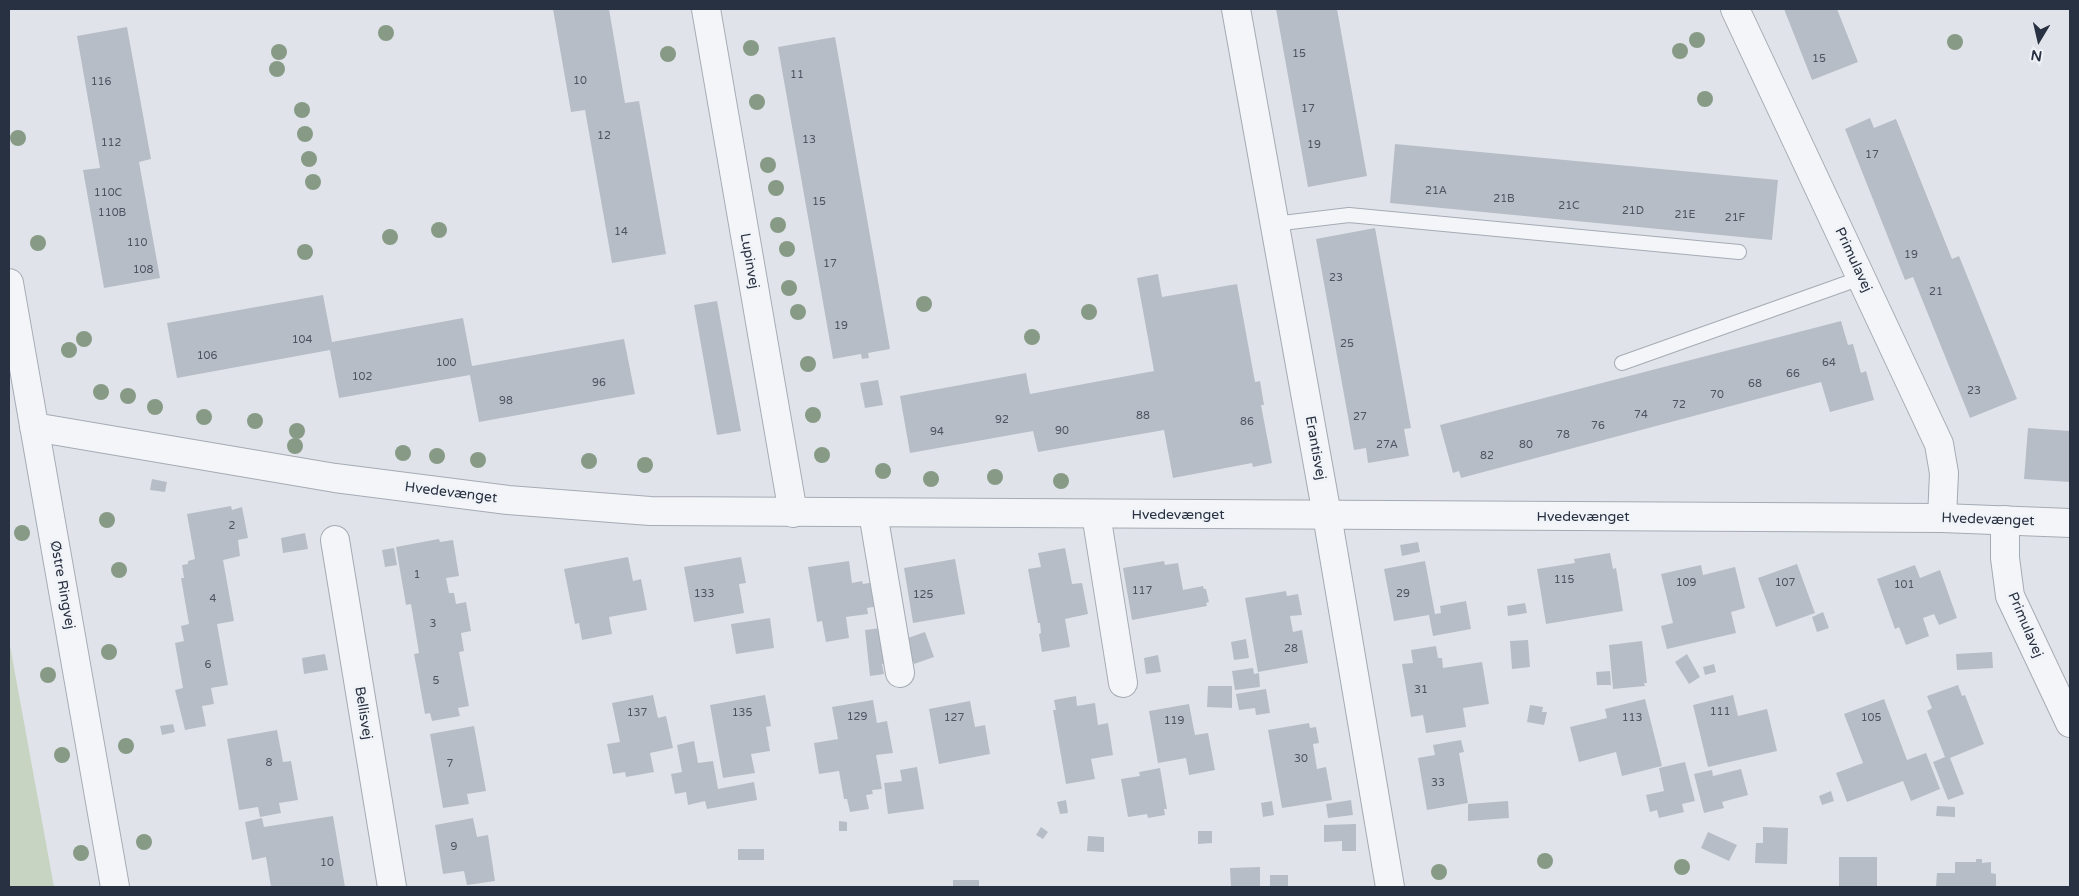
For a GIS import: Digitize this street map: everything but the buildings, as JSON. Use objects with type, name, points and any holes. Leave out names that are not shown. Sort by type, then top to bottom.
[{"type":"street","name":"Lupinvej","points":[[706,9],[792,513]]},
{"type":"street","name":"Erantisvej","points":[[1236,9],[1327,515],[1390,887]]},
{"type":"street","name":"Primulavej","points":[[1735,9],[1939,444],[1944,474],[1942,518]]},
{"type":"street","name":"Østre Ringvej","points":[[9,283],[114,887]]},
{"type":"street","name":"Hvedevænget","points":[[34,427],[336,478],[508,500],[650,511],[873,514],[1942,518],[2070,523]]},
{"type":"street","points":[[873,514],[900,672]]},
{"type":"street","points":[[1096,514],[1122,682]]},
{"type":"street","name":"Primulavej","points":[[2005,520],[2005,558],[2010,596],[2070,723]]},
{"type":"street","name":"Bellisvej","points":[[335,540],[392,887]]},
{"type":"lane","points":[[1274,224],[1349,215],[1739,252]]},
{"type":"lane","points":[[1622,363],[1861,278]]},
{"type":"green space","points":[[9,640],[54,887],[9,887]]}]
